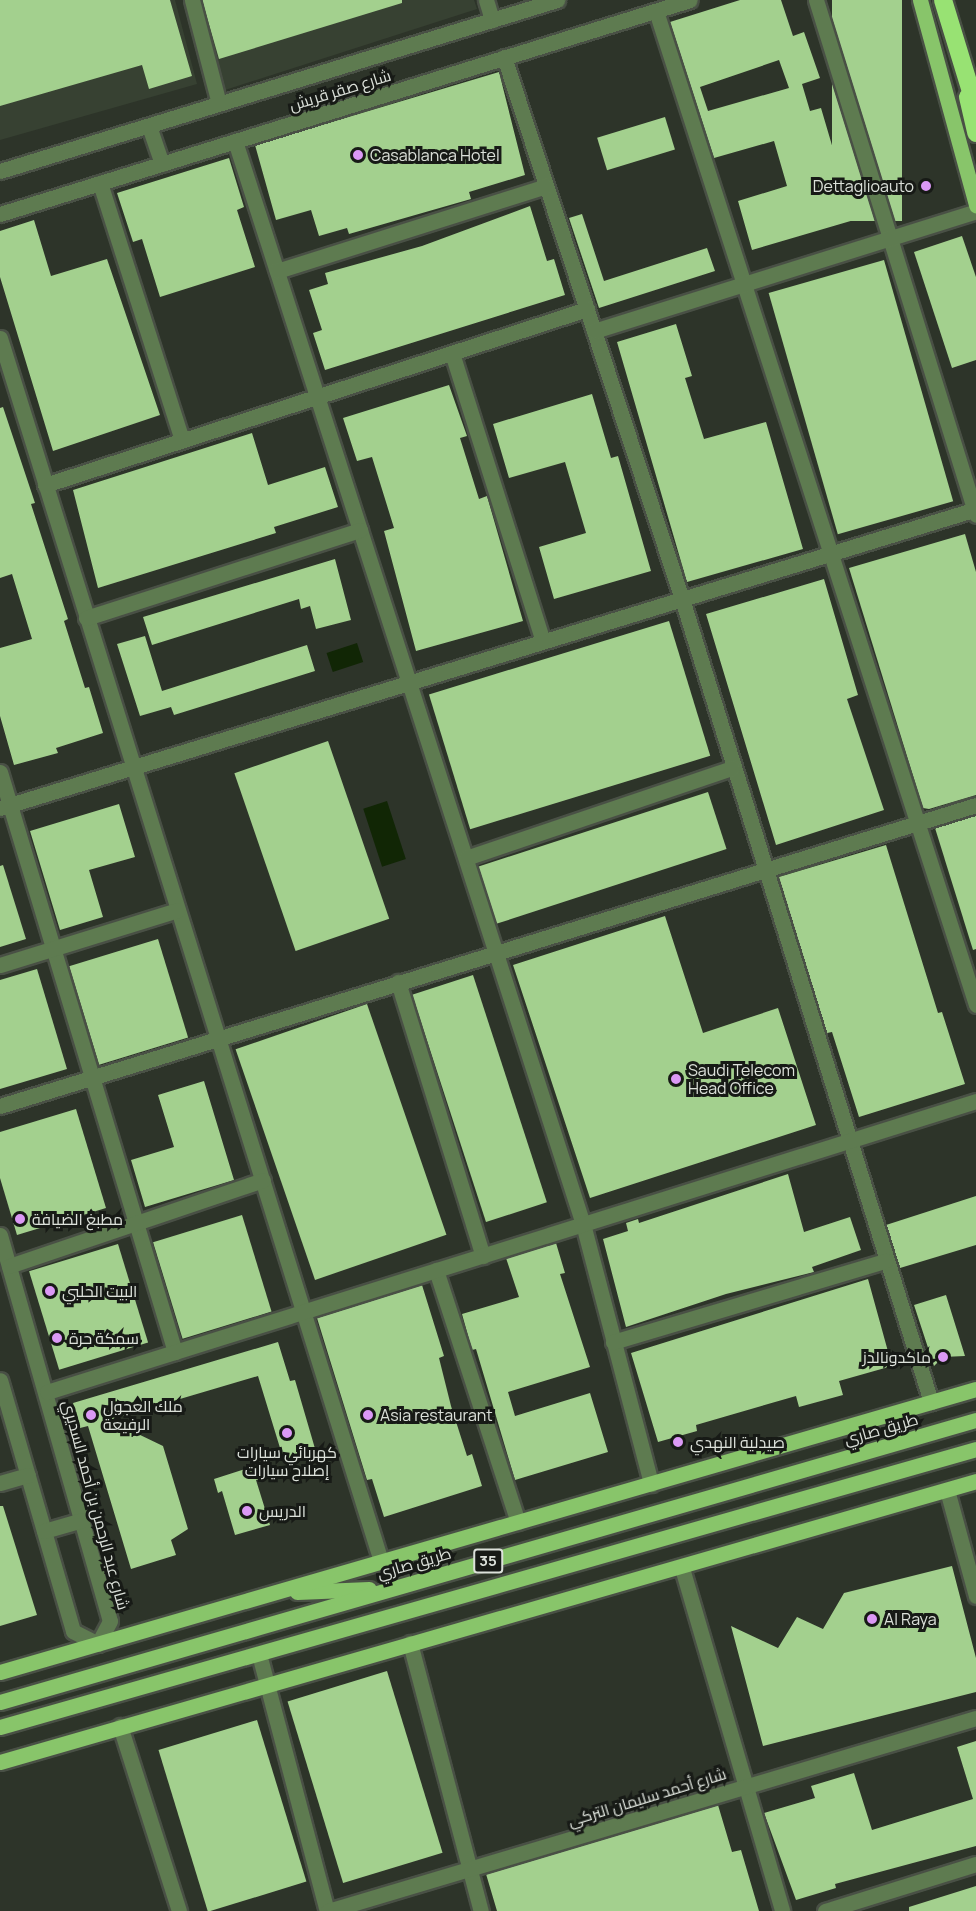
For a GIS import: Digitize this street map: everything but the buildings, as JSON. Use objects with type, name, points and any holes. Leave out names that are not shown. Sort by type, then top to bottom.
[{"type":"highway","points":[[943,0],[976,133]]},
{"type":"highway","points":[[954,40],[976,108]]},
{"type":"main road","points":[[920,0],[976,205]]},
{"type":"main road","points":[[0,1672],[976,1389]]},
{"type":"main road","name":"طريق صاري","points":[[0,1701],[976,1420]]},
{"type":"main road","name":"35","points":[[0,1727],[976,1449]]},
{"type":"main road","points":[[0,1762],[410,1643],[682,1568],[976,1481]]},
{"type":"main road","points":[[272,1593],[393,1588]]},
{"type":"street","points":[[192,0],[219,104]]},
{"type":"street","points":[[486,0],[492,20]]},
{"type":"street","name":"شارع صقر قريش","points":[[0,171],[557,0]]},
{"type":"street","name":"شارع صقر قريش","points":[[0,214],[690,0]]},
{"type":"street","points":[[5,806],[975,511],[816,0]]},
{"type":"street","points":[[656,10],[976,1005]]},
{"type":"street","points":[[504,57],[681,599],[885,1261],[931,1402]]},
{"type":"street","points":[[149,126],[162,164]]},
{"type":"street","points":[[235,141],[582,1224],[651,1484]]},
{"type":"street","points":[[100,183],[182,440]]},
{"type":"street","points":[[277,271],[546,186]]},
{"type":"street","points":[[594,331],[889,236],[976,211]]},
{"type":"street","points":[[45,484],[587,309]]},
{"type":"street","points":[[0,338],[6,378],[45,484],[132,767],[305,1311],[381,1561]]},
{"type":"street","points":[[452,353],[543,641]]},
{"type":"street","points":[[86,618],[360,530]]},
{"type":"street","points":[[466,858],[732,768]]},
{"type":"street","points":[[0,772],[5,806],[54,948],[175,1352]]},
{"type":"street","points":[[0,1106],[976,806]]},
{"type":"street","points":[[0,965],[178,910]]},
{"type":"street","points":[[398,982],[483,1256]]},
{"type":"street","points":[[47,1392],[976,1101]]},
{"type":"street","points":[[9,1266],[263,1180]]},
{"type":"street","name":"شارع عبد الرحمن بن أحمد السديري","points":[[0,1235],[47,1392],[110,1621],[98,1644]]},
{"type":"street","points":[[613,1342],[885,1261]]},
{"type":"street","points":[[436,1270],[518,1522]]},
{"type":"street","points":[[0,1380],[73,1631],[98,1644]]},
{"type":"street","points":[[0,1483],[28,1475]]},
{"type":"street","points":[[947,1490],[976,1596]]},
{"type":"street","points":[[44,1531],[82,1520]]},
{"type":"street","points":[[682,1568],[743,1787],[782,1911]]},
{"type":"street","points":[[410,1643],[468,1869],[481,1911]]},
{"type":"street","points":[[259,1654],[328,1911]]},
{"type":"street","name":"شارع أحمد سليمان التركي","points":[[328,1911],[976,1718]]},
{"type":"street","points":[[120,1726],[179,1911]]},
{"type":"street","points":[[825,1911],[976,1864]]},
{"type":"shaded area","points":[[0,0],[175,0],[197,84],[0,140]]},
{"type":"shaded area","points":[[198,0],[474,0],[477,9],[222,91]]},
{"type":"shaded area","points":[[357,643],[363,662],[333,672],[327,653]]},
{"type":"shaded area","points":[[387,801],[406,859],[382,867],[363,809]]},
{"type":"place","name":"Casablanca Hotel","points":[[358,155]]},
{"type":"place","name":"Dettaglioauto","points":[[926,186]]},
{"type":"place","name":"Saudi Telecom Head Office","points":[[676,1079]]},
{"type":"place","name":"مطبغ الضيافة","points":[[20,1219]]},
{"type":"place","name":"البيت الحلبي","points":[[50,1291]]},
{"type":"place","name":"سمكة حرة","points":[[57,1338]]},
{"type":"place","name":"ماكدونالدز","points":[[943,1357]]},
{"type":"place","name":"ملك العجول الرفيعة","points":[[91,1415]]},
{"type":"place","name":"Asia restaurant","points":[[368,1415]]},
{"type":"place","name":"كهربائي سيارات إصلاح سيارات","points":[[287,1433]]},
{"type":"place","name":"صيدلية النهدي","points":[[678,1442]]},
{"type":"place","name":"الدريس","points":[[247,1511]]},
{"type":"place","name":"Al Raya","points":[[872,1619]]}]
